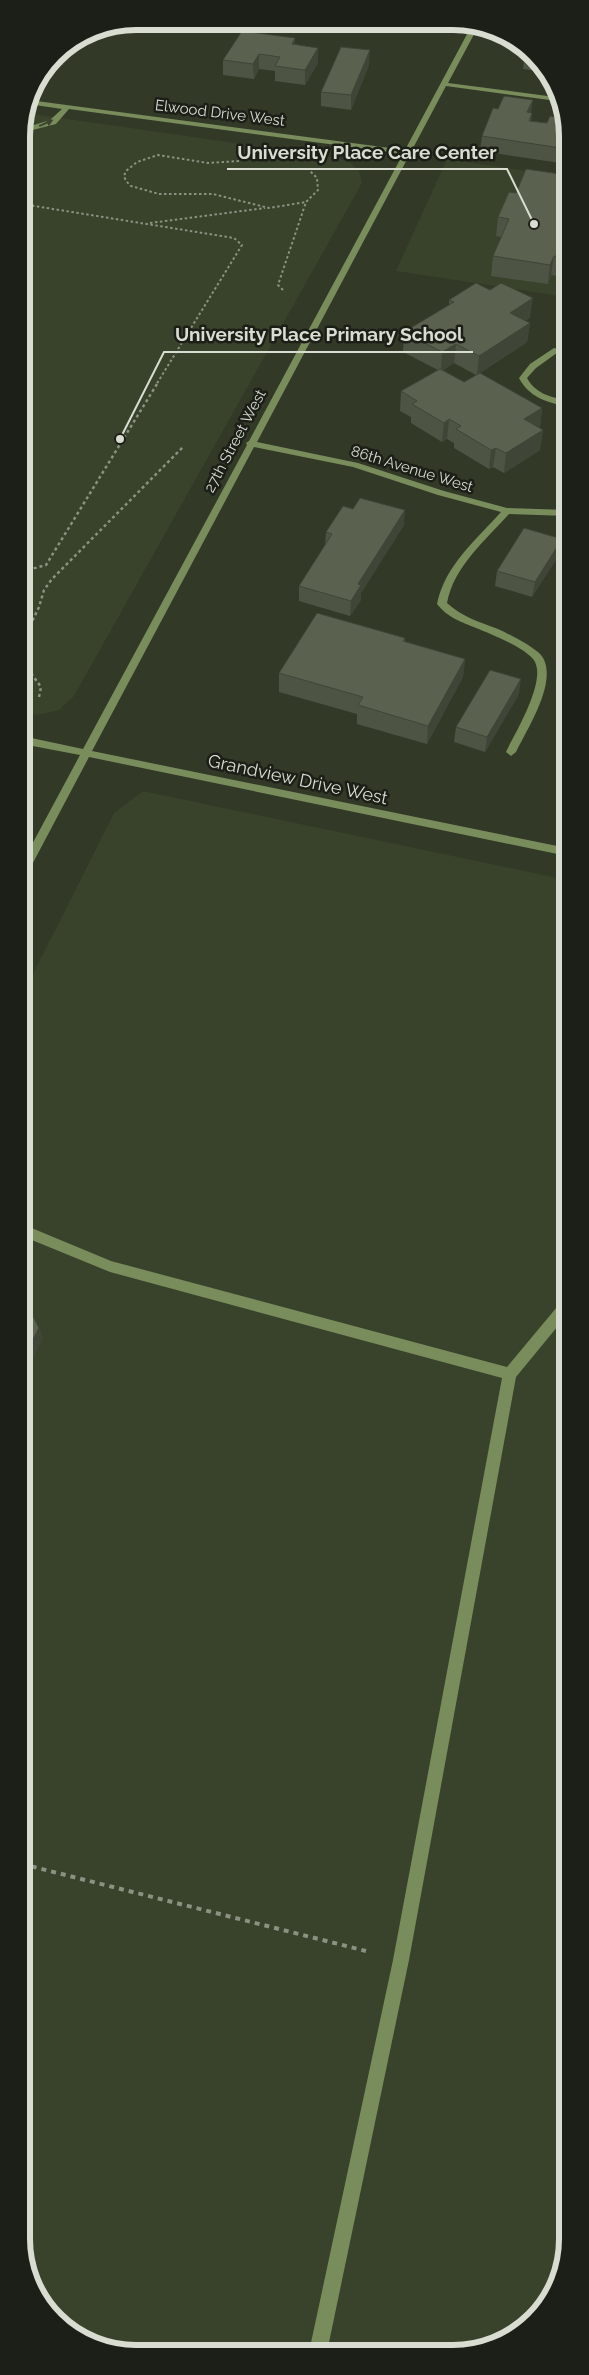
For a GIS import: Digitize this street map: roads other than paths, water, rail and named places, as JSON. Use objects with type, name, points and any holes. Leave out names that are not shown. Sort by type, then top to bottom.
[{"type":"street","name":"27th Street West","points":[[30,858],[250,443],[472,32]]},
{"type":"street","points":[[443,84],[552,98]]},
{"type":"street","name":"Elwood Drive West","points":[[36,103],[407,152]]},
{"type":"street","points":[[30,129],[53,122],[67,107]]},
{"type":"street","points":[[556,350],[533,366],[523,378],[525,384],[536,394],[559,401]]},
{"type":"street","name":"86th Avenue West","points":[[250,443],[355,465],[507,512],[559,513]]},
{"type":"street","points":[[507,512],[449,576],[443,593],[442,604],[454,614],[503,635],[537,657],[542,667],[541,689],[511,752]]},
{"type":"street","name":"Grandview Drive West","points":[[30,742],[559,850]]},
{"type":"street","points":[[30,1233],[110,1266],[510,1374]]},
{"type":"street","points":[[319,2345],[401,1960],[510,1374],[559,1314]]},
{"type":"place","name":"University Place Care Center","points":[[534,224]]},
{"type":"place","name":"University Place Primary School","points":[[120,439]]}]
